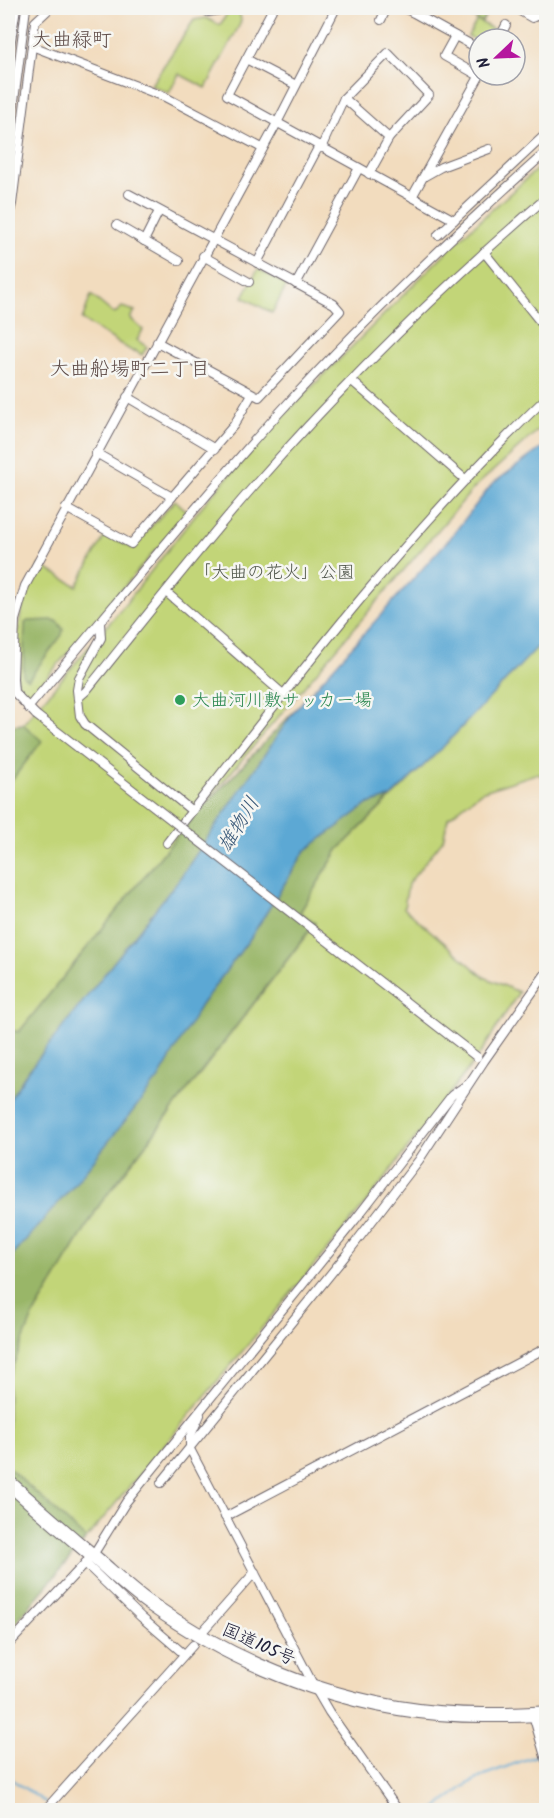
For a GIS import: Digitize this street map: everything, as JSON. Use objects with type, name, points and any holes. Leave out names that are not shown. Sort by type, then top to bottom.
[{"type":"highway","name":"国道105号","points":[[8,1482],[80,1545],[89,1559],[147,1602],[207,1640],[273,1672],[352,1699],[428,1712],[465,1716],[540,1714]]},
{"type":"street","points":[[8,59],[16,8]]},
{"type":"street","points":[[8,147],[26,8]]},
{"type":"street","points":[[8,219],[12,204],[34,24],[50,8]]},
{"type":"street","points":[[204,8],[208,12],[234,8]]},
{"type":"street","points":[[273,8],[227,95],[454,220]]},
{"type":"street","points":[[329,8],[335,10],[277,123],[25,586],[15,620],[11,689],[36,715],[480,1059]]},
{"type":"street","points":[[381,20],[387,8]]},
{"type":"street","points":[[403,8],[413,10],[467,42]]},
{"type":"street","points":[[515,8],[532,18],[546,12]]},
{"type":"street","points":[[23,21],[34,24]]},
{"type":"street","points":[[455,36],[444,56],[467,69]]},
{"type":"street","points":[[32,46],[165,97],[262,148]]},
{"type":"street","points":[[257,263],[344,98],[388,53],[429,95],[389,138],[369,174]]},
{"type":"street","points":[[246,58],[296,85]]},
{"type":"street","points":[[412,197],[473,87]]},
{"type":"street","points":[[344,98],[389,138]]},
{"type":"street","points":[[438,235],[546,134]]},
{"type":"street","points":[[424,177],[441,166],[489,150]]},
{"type":"street","points":[[28,708],[221,478],[335,353],[398,290],[546,152]]},
{"type":"street","points":[[296,284],[359,168]]},
{"type":"street","points":[[129,194],[334,304],[340,311],[259,397],[157,342]]},
{"type":"street","points":[[78,698],[253,488],[352,381],[484,252],[546,198]]},
{"type":"street","points":[[144,241],[159,211]]},
{"type":"street","points":[[117,225],[179,261]]},
{"type":"street","points":[[484,252],[546,329]]},
{"type":"street","points":[[203,256],[249,282]]},
{"type":"street","points":[[352,381],[466,480]]},
{"type":"street","points":[[66,508],[131,543],[215,449],[234,425],[252,394]]},
{"type":"street","points":[[127,397],[215,449]]},
{"type":"street","points":[[167,843],[333,631],[499,443],[546,398]]},
{"type":"street","points":[[96,453],[172,497]]},
{"type":"street","points":[[166,592],[283,694]]},
{"type":"street","points":[[100,623],[101,638],[79,678],[80,716],[85,724],[192,812]]},
{"type":"street","points":[[160,1483],[190,1449],[419,1160],[468,1084],[480,1059],[546,973]]},
{"type":"street","points":[[8,1645],[89,1559],[126,1502],[355,1220],[452,1095],[468,1084]]},
{"type":"street","points":[[225,1517],[546,1348]]},
{"type":"street","points":[[200,1412],[190,1437],[190,1449],[315,1688],[329,1712],[398,1810]]},
{"type":"street","points":[[89,1559],[141,1617],[184,1654]]},
{"type":"street","points":[[203,1631],[255,1572]]},
{"type":"street","points":[[45,1810],[193,1645]]},
{"type":"street","points":[[540,1714],[546,1759]]},
{"type":"green space","points":[[456,8],[490,8],[482,22]]},
{"type":"green space","points":[[239,11],[240,24],[206,88],[179,74],[169,93],[151,85],[194,20],[206,18],[220,25],[228,12]]},
{"type":"green space","points":[[477,20],[489,27],[473,27]]},
{"type":"green space","name":"「大曲の花火」公園","points":[[546,161],[546,423],[474,488],[181,831],[19,1032],[8,1030],[8,785],[41,741],[23,724],[123,607],[202,506],[274,425],[457,241]]},
{"type":"green space","points":[[258,269],[287,285],[272,313],[243,297]]},
{"type":"green space","points":[[91,295],[114,314],[122,307],[135,311],[130,318],[143,330],[137,340],[147,347],[142,355],[134,350],[133,352],[82,320]]},
{"type":"green space","points":[[175,500],[188,512],[31,696],[26,697],[20,689],[17,678],[16,648],[26,594],[40,565],[77,586],[106,534],[132,548]]},
{"type":"green space","points":[[57,621],[63,629],[62,635],[28,680],[23,676],[25,623]]},
{"type":"green space","points":[[546,638],[546,781],[538,773],[481,792],[448,818],[443,840],[408,884],[404,908],[484,977],[519,992],[482,1051],[366,1203],[86,1539],[8,1467],[8,1378],[33,1316],[100,1204],[315,924],[300,912],[338,850],[443,747]]},
{"type":"green space","points":[[295,710],[180,878],[26,1074],[8,1102],[8,1030],[19,1032],[181,831]]},
{"type":"green space","points":[[23,724],[42,741],[8,785],[8,726]]},
{"type":"green space","points":[[391,797],[338,850],[300,912],[315,923],[100,1204],[33,1316],[8,1378],[8,1260],[74,1185],[251,937],[305,851],[368,804]]},
{"type":"green space","points":[[8,1467],[86,1539],[8,1632]]},
{"type":"water","name":"雄物川","points":[[546,445],[546,638],[443,747],[391,797],[368,804],[305,851],[251,937],[201,1005],[159,1078],[74,1185],[8,1260],[8,1102],[26,1074],[180,878],[295,710],[451,537],[492,484]]},
{"type":"waterway","points":[[434,1810],[468,1784],[487,1774],[541,1754]]},
{"type":"waterway","points":[[8,1777],[45,1802]]},
{"type":"place","name":"大曲河川敷サッカー場","points":[[180,700]]},
{"type":"district","name":"大曲緑町","points":[[72,39]]},
{"type":"district","name":"大曲船場町二丁目","points":[[130,368]]}]
